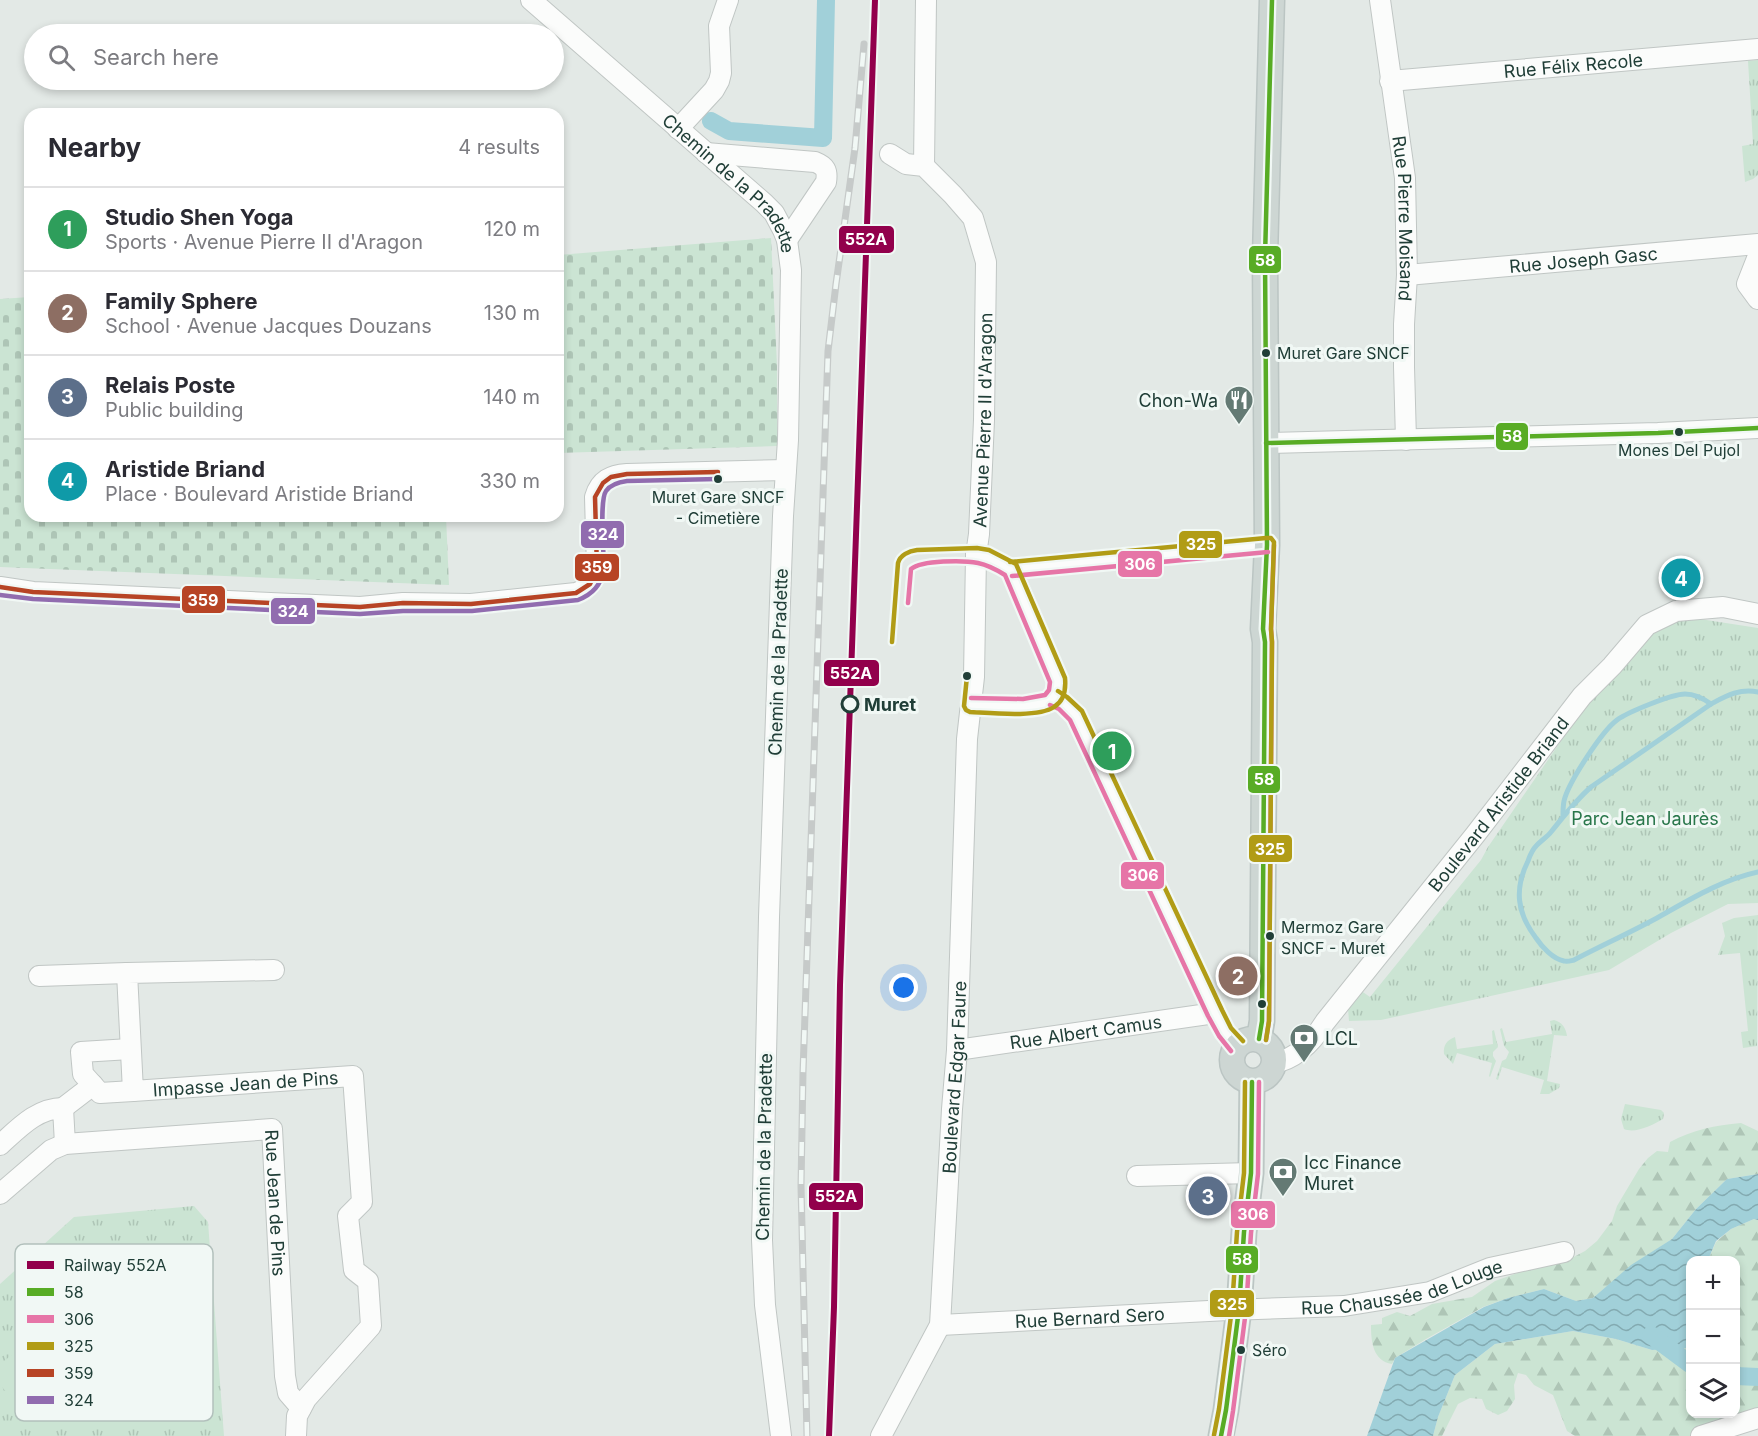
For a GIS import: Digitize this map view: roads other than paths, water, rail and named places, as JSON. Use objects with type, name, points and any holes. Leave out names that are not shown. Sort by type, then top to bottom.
[{"type":"main road","points":[[1248,1042],[1269,1045],[1273,1051],[1274,1063],[1267,1076],[1252,1082],[1241,1077],[1233,1066],[1233,1052],[1248,1042],[1262,1021],[1265,642],[1263,629],[1267,545],[1265,256],[1272,0]]},
{"type":"main road","points":[[1221,1436],[1239,1309],[1251,1173],[1252,1082]]},
{"type":"main road","points":[[1234,1436],[1246,1351],[1239,1309]]},
{"type":"street","name":"Chemin de la Pradette","points":[[531,0],[558,24]]},
{"type":"street","points":[[678,129],[714,90],[719,81],[721,73],[719,26],[728,0]]},
{"type":"street","points":[[890,154],[906,164],[924,166],[926,0]]},
{"type":"street","name":"Rue Pierre Moisand","points":[[1380,0],[1405,178],[1406,440]]},
{"type":"street","name":"Chemin de la Pradette","points":[[564,29],[774,213],[787,240],[791,270],[788,440],[783,516],[769,917],[762,1240],[765,1305],[781,1436]]},
{"type":"street","name":"Rue Félix Recole","points":[[1390,81],[1758,49]]},
{"type":"street","points":[[706,153],[815,162],[826,169],[826,182],[787,240]]},
{"type":"street","name":"Avenue Pierre II d'Aragon","points":[[924,166],[973,218],[986,262],[984,420],[976,555]]},
{"type":"street","name":"Rue Joseph Gasc","points":[[1407,275],[1758,244]]},
{"type":"street","points":[[1758,256],[1747,284],[1758,300]]},
{"type":"street","points":[[1266,443],[1758,428]]},
{"type":"street","points":[[0,587],[33,592],[360,608],[403,603],[471,604],[576,593],[590,586],[595,580],[597,569],[596,496],[600,485],[610,477],[627,474],[786,470]]},
{"type":"street","points":[[976,555],[986,557],[1011,569],[1267,545]]},
{"type":"street","name":"Boulevard Edgar Faure","points":[[881,1436],[939,1325],[957,1050],[967,739],[974,677],[976,555]]},
{"type":"street","points":[[971,705],[1041,705],[1054,698],[1058,690],[1058,681],[1011,569]]},
{"type":"street","name":"Boulevard Aristide Briand","points":[[1274,1063],[1285,1061],[1315,1039],[1582,696],[1647,626],[1676,611],[1723,607],[1758,614]]},
{"type":"street","points":[[1054,698],[1076,715],[1225,1032],[1248,1042]]},
{"type":"street","points":[[39,976],[274,970]]},
{"type":"street","name":"Impasse Jean de Pins","points":[[127,972],[133,1091]]},
{"type":"street","name":"Rue Albert Camus","points":[[957,1050],[1215,1013]]},
{"type":"street","points":[[0,1145],[28,1120],[50,1108],[63,1108],[93,1085],[83,1074],[81,1052],[130,1049]]},
{"type":"street","name":"Impasse Jean de Pins","points":[[93,1085],[100,1093],[353,1076],[362,1202],[348,1216],[354,1270],[368,1281],[371,1326],[306,1399],[297,1416],[296,1436]]},
{"type":"street","points":[[63,1108],[65,1144]]},
{"type":"street","name":"Rue Jean de Pins","points":[[0,1194],[51,1150],[65,1144],[272,1129],[285,1376],[288,1393],[301,1408]]},
{"type":"street","points":[[1137,1176],[1251,1173]]},
{"type":"street","name":"Rue Chaussée de Louge","points":[[1239,1309],[1344,1306],[1430,1292],[1490,1268],[1564,1252]]},
{"type":"street","name":"Rue Bernard Sero","points":[[939,1325],[1239,1309]]},
{"type":"street","points":[[1701,1436],[1758,1418]]},
{"type":"water","points":[[1758,1174],[1758,1220],[1754,1219],[1731,1229],[1716,1241],[1710,1256],[1686,1256],[1686,1348],[1652,1350],[1616,1339],[1573,1331],[1495,1344],[1455,1375],[1433,1436],[1367,1436],[1395,1358],[1484,1307],[1508,1298],[1544,1289],[1576,1301],[1593,1298],[1631,1265],[1672,1239],[1696,1209],[1727,1179]]},
{"type":"waterway","points":[[711,121],[729,131],[823,138],[826,0]]},
{"type":"waterway","points":[[1758,692],[1739,692],[1711,704],[1591,787],[1533,850],[1521,881],[1519,891],[1521,910],[1541,945],[1556,958],[1569,961],[1636,929],[1706,891],[1758,872]]},
{"type":"waterway","points":[[1563,815],[1567,793],[1579,770],[1603,735],[1617,720],[1650,704],[1679,695],[1696,696],[1711,704]]},
{"type":"waterway","points":[[1651,1335],[1686,1361]]},
{"type":"waterway","points":[[1740,1376],[1758,1377]]},
{"type":"railway","points":[[807,1436],[801,1186],[803,1072],[828,351],[855,148],[864,44]]},
{"type":"rail line","name":"552A","points":[[829,1436],[834,1307],[840,985],[875,0]]},
{"type":"place","name":"Muret Gare SNCF","points":[[1266,353]]},
{"type":"place","name":"Chon-Wa","points":[[1239,426]]},
{"type":"place","name":"Mones Del Pujol","points":[[1679,432]]},
{"type":"place","name":"Muret Gare SNCF - Cimetière","points":[[718,479]]},
{"type":"place","name":"Aristide Briand","points":[[1681,578]]},
{"type":"place","name":"Muret","points":[[850,704]]},
{"type":"place","name":"Studio Shen Yoga","points":[[1112,751]]},
{"type":"place","name":"Mermoz Gare SNCF - Muret","points":[[1270,936]]},
{"type":"place","name":"Family Sphere","points":[[1238,976]]},
{"type":"place","name":"LCL","points":[[1304,1064]]},
{"type":"place","name":"Relais Poste","points":[[1208,1196]]},
{"type":"place","name":"Icc Finance Muret","points":[[1283,1198]]},
{"type":"place","name":"Séro","points":[[1241,1350]]},
{"type":"park label","name":"Parc Jean Jaurès","points":[[1645,818]]}]
